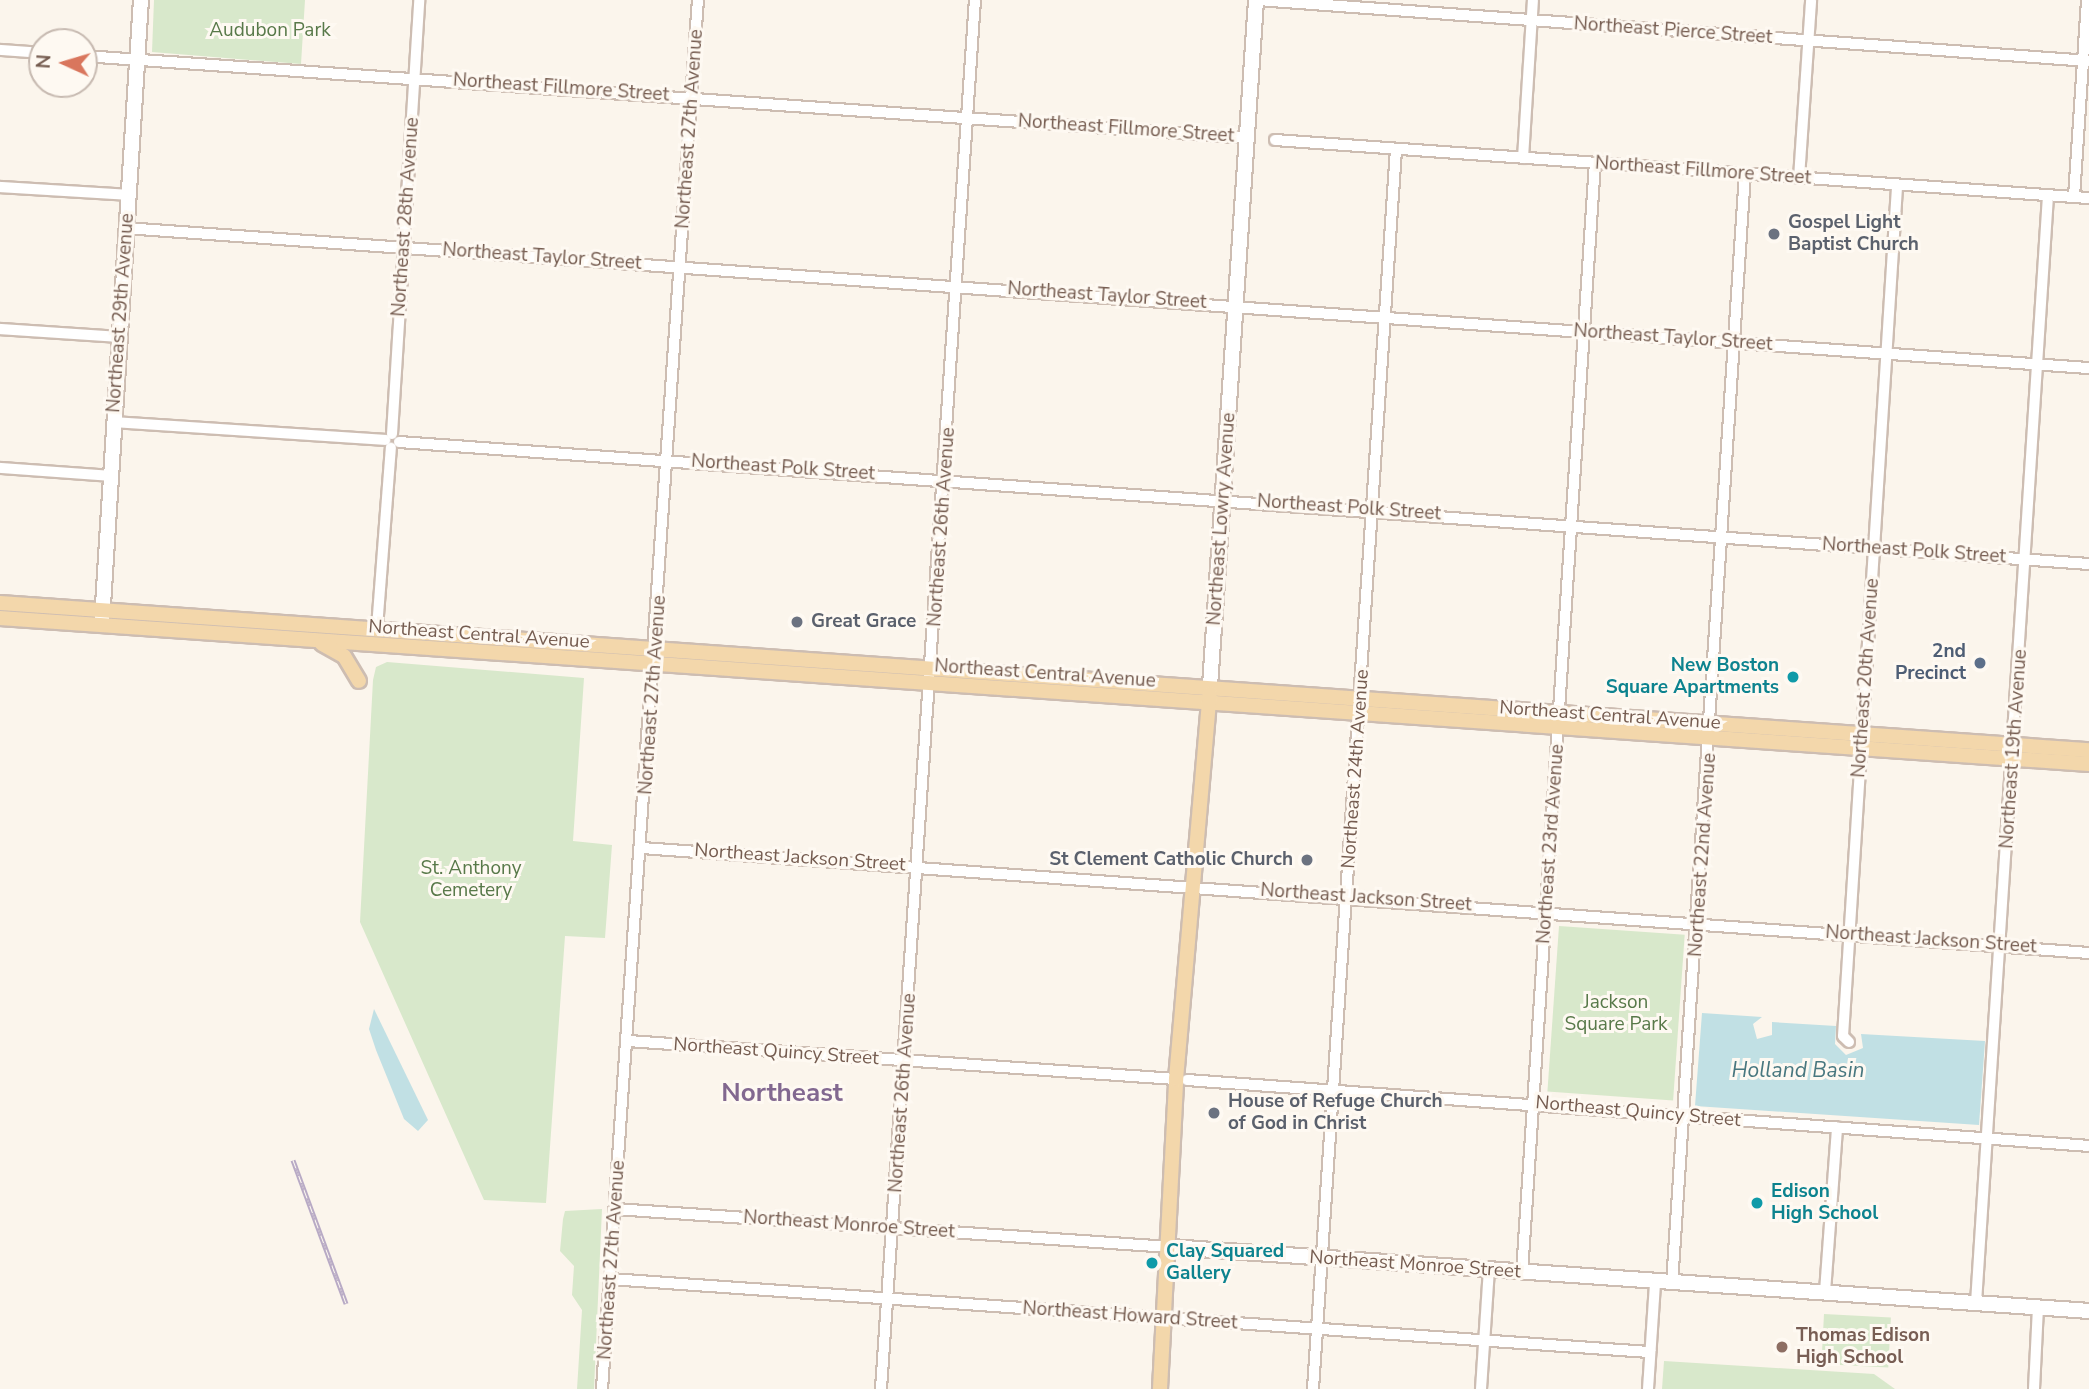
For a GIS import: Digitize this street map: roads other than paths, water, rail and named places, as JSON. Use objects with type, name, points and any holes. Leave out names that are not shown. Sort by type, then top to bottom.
[{"type":"main road","name":"Northeast Central Avenue","points":[[0,603],[1210,685],[1361,703],[2014,752],[2089,764]]},
{"type":"main road","name":"Northeast Central Avenue","points":[[0,618],[1209,702],[1361,703]]},
{"type":"main road","points":[[296,640],[331,647],[359,681]]},
{"type":"main road","name":"Northeast Lowry Avenue","points":[[1160,1389],[1210,685]]},
{"type":"main road","name":"Northeast Central Avenue","points":[[2014,752],[2089,750]]},
{"type":"street","name":"Northeast 29th Avenue","points":[[102,626],[141,0]]},
{"type":"street","name":"Northeast 28th Avenue","points":[[377,628],[405,247],[419,0]]},
{"type":"street","name":"Northeast 27th Avenue","points":[[602,1389],[670,460],[698,0]]},
{"type":"street","name":"Northeast 26th Avenue","points":[[881,1389],[920,865],[959,285],[975,0]]},
{"type":"street","name":"Northeast Pierce Street","points":[[1257,0],[2086,61]]},
{"type":"street","name":"Northeast Lowry Avenue","points":[[1210,685],[1257,0]]},
{"type":"street","points":[[1523,158],[1533,0]]},
{"type":"street","points":[[1799,178],[1811,0]]},
{"type":"street","points":[[2074,197],[2086,61],[2087,0]]},
{"type":"street","points":[[0,50],[28,52]]},
{"type":"street","name":"Northeast Fillmore Street","points":[[98,57],[1247,138]]},
{"type":"street","name":"Northeast Fillmore Street","points":[[1275,140],[2089,198]]},
{"type":"street","name":"Northeast 24th Avenue","points":[[1313,1389],[1387,318],[1396,149]]},
{"type":"street","name":"Northeast 23rd Avenue","points":[[1522,1273],[1595,163]]},
{"type":"street","name":"Northeast 22nd Avenue","points":[[1672,1284],[1712,730],[1745,174]]},
{"type":"street","name":"Northeast 20th Avenue","points":[[1849,1042],[1843,1036],[1896,186]]},
{"type":"street","points":[[0,187],[130,195]]},
{"type":"street","name":"Northeast 19th Avenue","points":[[1976,1303],[2002,946],[2048,195]]},
{"type":"street","name":"Northeast Taylor Street","points":[[125,228],[681,265],[2089,368]]},
{"type":"street","points":[[0,329],[119,337]]},
{"type":"street","name":"Northeast Polk Street","points":[[114,422],[946,479],[2089,564]]},
{"type":"street","points":[[0,468],[111,476]]},
{"type":"street","name":"Northeast Jackson Street","points":[[642,848],[920,865],[2089,953]]},
{"type":"street","name":"Northeast Quincy Street","points":[[628,1041],[1534,1104],[2089,1146]]},
{"type":"street","points":[[1825,1292],[1837,1127]]},
{"type":"street","name":"Northeast Monroe Street","points":[[615,1209],[2089,1311]]},
{"type":"street","points":[[1481,1389],[1489,1270]]},
{"type":"street","name":"Northeast Howard Street","points":[[610,1279],[1650,1352]]},
{"type":"street","points":[[1648,1389],[1655,1283]]},
{"type":"street","points":[[2034,1389],[2038,1307]]},
{"type":"water","points":[[374,1009],[428,1120],[418,1131],[404,1119],[376,1050],[369,1029]]},
{"type":"water","name":"Holland Basin","points":[[1702,1013],[1762,1017],[1753,1024],[1757,1039],[1772,1035],[1772,1022],[1836,1026],[1835,1044],[1846,1055],[1863,1048],[1861,1034],[1985,1041],[1979,1125],[1695,1106]]},
{"type":"railway","points":[[293,1160],[346,1303]]},
{"type":"place","name":"Gospel Light Baptist Church","points":[[1774,234]]},
{"type":"place","name":"Great Grace","points":[[797,622]]},
{"type":"place","name":"2nd Precinct","points":[[1980,663]]},
{"type":"place","name":"New Boston Square Apartments","points":[[1793,677]]},
{"type":"place","name":"St Clement Catholic Church","points":[[1307,860]]},
{"type":"place","name":"House of Refuge Church of God in Christ","points":[[1214,1113]]},
{"type":"place","name":"Edison High School","points":[[1757,1203]]},
{"type":"place","name":"Clay Squared Gallery","points":[[1152,1263]]},
{"type":"place","name":"Thomas Edison High School","points":[[1782,1347]]},
{"type":"district","name":"Northeast","points":[[782,1093]]},
{"type":"park label","name":"Audubon Park","points":[[270,31]]},
{"type":"park label","name":"St. Anthony Cemetery","points":[[471,880]]},
{"type":"park label","name":"Jackson Square Park","points":[[1616,1014]]}]
